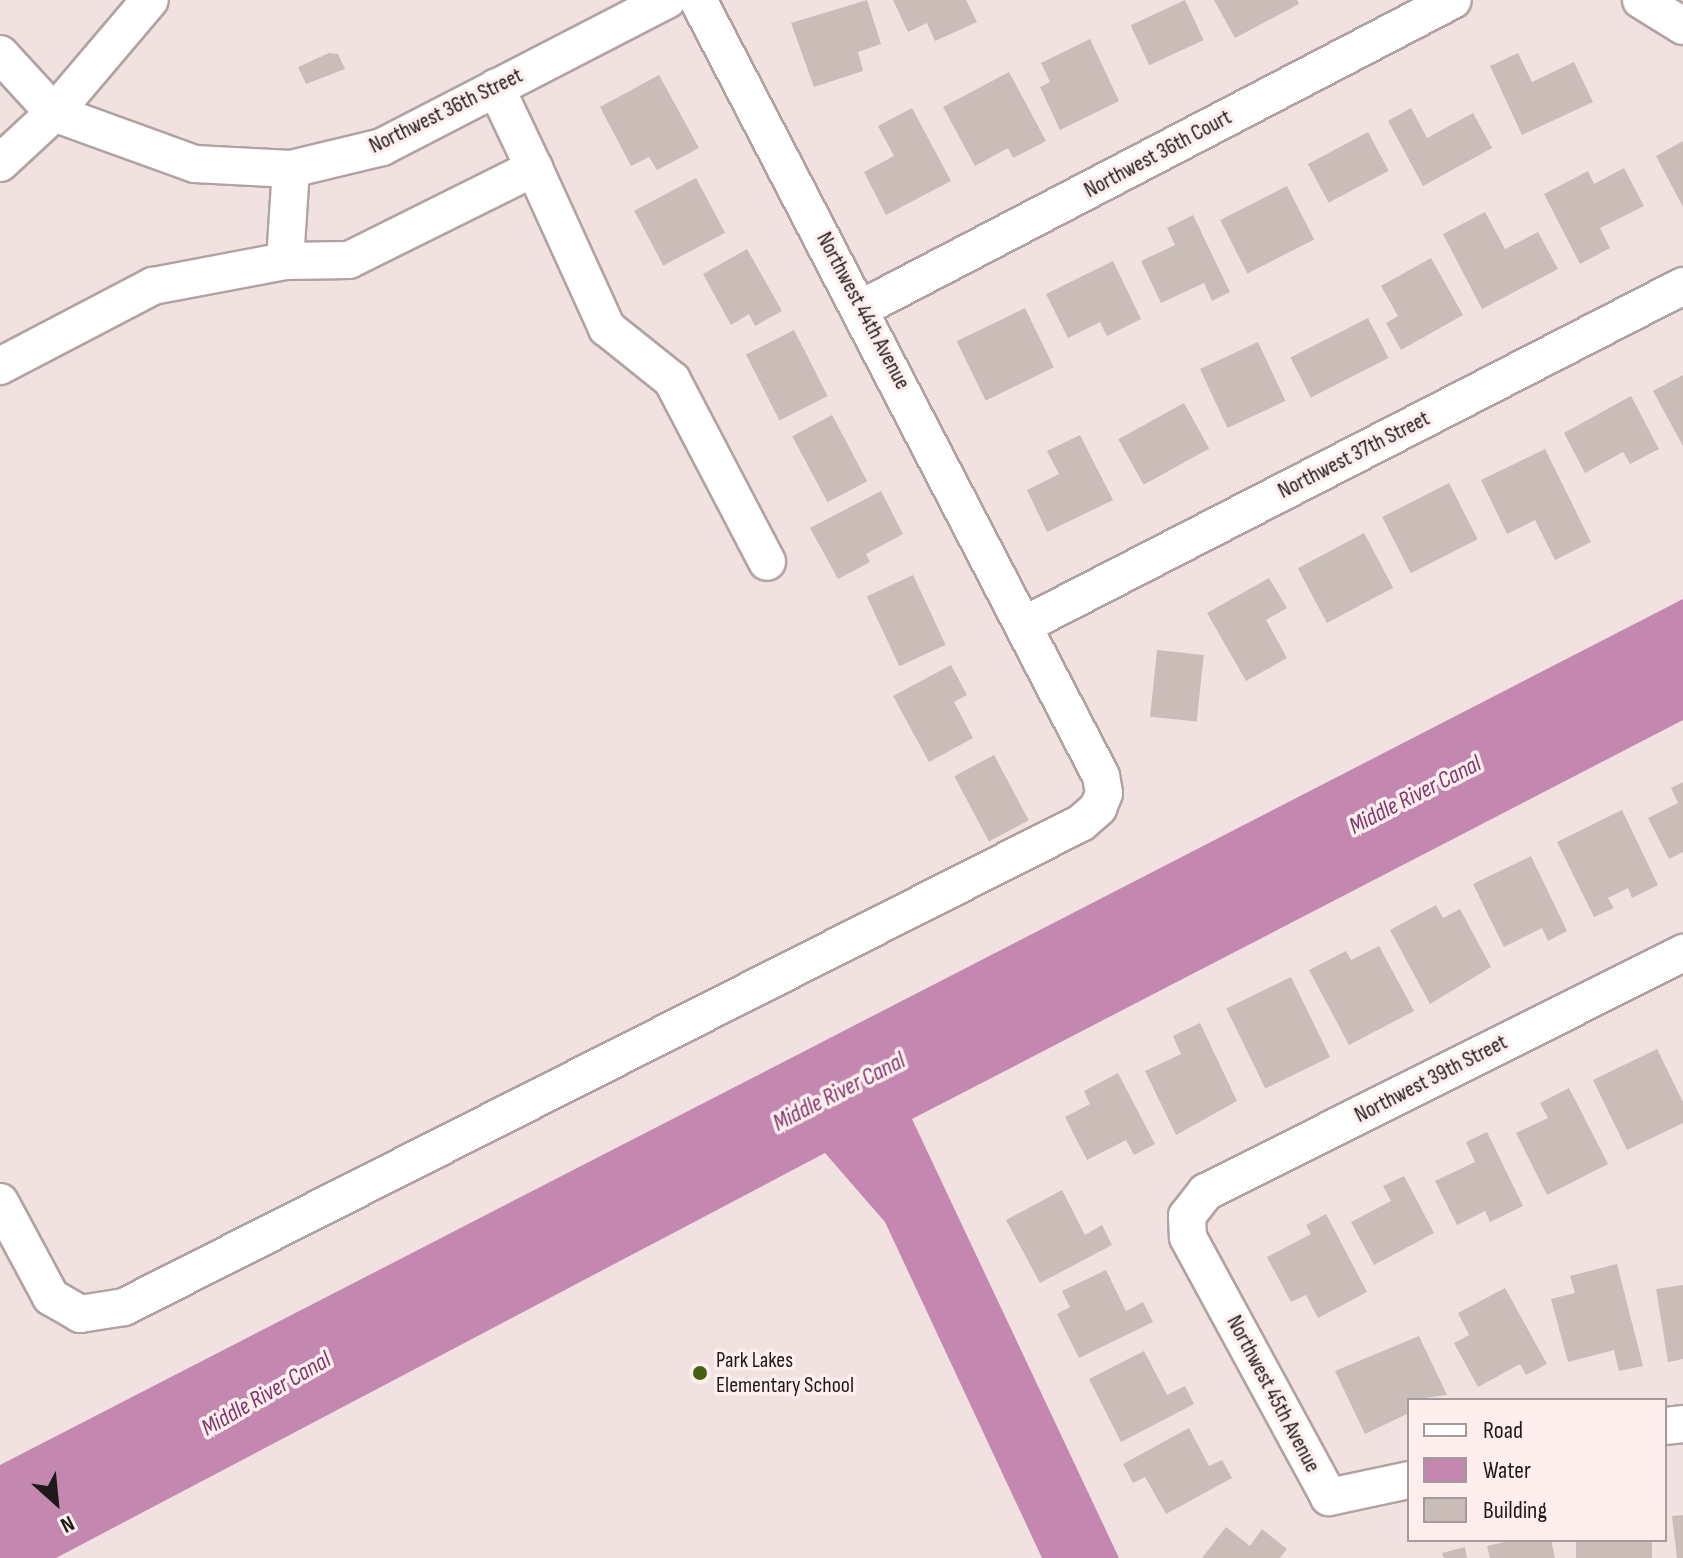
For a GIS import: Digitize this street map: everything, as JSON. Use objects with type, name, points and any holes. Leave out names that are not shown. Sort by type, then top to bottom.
[{"type":"street","points":[[0,163],[54,113],[150,0]]},
{"type":"street","name":"Northwest 36th Street","points":[[54,113],[195,164],[291,169],[382,147],[667,0]]},
{"type":"street","name":"Northwest 44th Avenue","points":[[0,1202],[51,1297],[80,1314],[124,1307],[1081,823],[1098,808],[1104,793],[1080,733],[862,308],[698,0]]},
{"type":"street","name":"Northwest 36th Court","points":[[862,308],[1453,0]]},
{"type":"street","points":[[1641,0],[1683,26]]},
{"type":"street","points":[[0,54],[54,113]]},
{"type":"street","points":[[496,88],[607,328],[672,380],[767,562]]},
{"type":"street","points":[[0,366],[153,286],[285,261],[349,260],[534,168]]},
{"type":"street","points":[[285,261],[291,169]]},
{"type":"street","name":"Northwest 37th Street","points":[[1024,625],[1683,286]]},
{"type":"street","name":"Northwest 39th Street","points":[[1187,1216],[1206,1192],[1683,953]]},
{"type":"street","name":"Northwest 45th Avenue","points":[[1187,1216],[1188,1237],[1329,1497],[1407,1480]]},
{"type":"water","name":"Middle River Canal","points":[[1683,599],[1683,720],[912,1119],[1119,1558],[1042,1558],[885,1222],[825,1153],[56,1558],[0,1558],[0,1465]]},
{"type":"building","points":[[867,0],[881,44],[858,52],[863,71],[814,87],[791,23]]},
{"type":"building","points":[[893,0],[966,0],[977,22],[935,41],[927,23],[908,32]]},
{"type":"building","points":[[1185,0],[1204,40],[1149,65],[1131,25]]},
{"type":"building","points":[[1214,0],[1297,0],[1299,4],[1235,38]]},
{"type":"building","points":[[1090,39],[1119,101],[1060,130],[1040,87],[1050,82],[1041,63]]},
{"type":"building","points":[[329,53],[338,54],[345,69],[306,84],[298,67]]},
{"type":"building","points":[[1518,53],[1532,82],[1574,62],[1593,102],[1522,135],[1490,66]]},
{"type":"building","points":[[1009,72],[1046,141],[1013,158],[1008,148],[975,166],[943,107]]},
{"type":"building","points":[[659,75],[699,148],[657,170],[649,157],[631,166],[600,107]]},
{"type":"building","points":[[912,108],[951,181],[886,215],[864,172],[894,156],[878,126]]},
{"type":"building","points":[[1411,108],[1427,138],[1473,113],[1492,148],[1423,186],[1388,121]]},
{"type":"building","points":[[1368,132],[1389,171],[1329,203],[1308,164]]},
{"type":"building","points":[[1683,141],[1683,207],[1656,156]]},
{"type":"building","points":[[1624,168],[1644,206],[1600,228],[1610,248],[1580,264],[1544,194],[1588,171],[1594,184]]},
{"type":"building","points":[[696,178],[725,233],[663,266],[634,211]]},
{"type":"building","points":[[1287,186],[1314,239],[1247,274],[1220,220]]},
{"type":"building","points":[[1485,212],[1505,249],[1538,232],[1558,269],[1482,309],[1443,234]]},
{"type":"building","points":[[1193,215],[1230,292],[1212,301],[1204,283],[1161,303],[1141,261],[1175,245],[1167,228]]},
{"type":"building","points":[[747,249],[782,311],[755,326],[749,314],[731,325],[703,274]]},
{"type":"building","points":[[1431,258],[1463,315],[1401,350],[1386,323],[1398,316],[1381,286]]},
{"type":"building","points":[[1113,261],[1141,319],[1107,336],[1100,322],[1068,338],[1046,294]]},
{"type":"building","points":[[1025,308],[1054,367],[986,401],[957,341]]},
{"type":"building","points":[[1368,318],[1388,358],[1311,398],[1290,357]]},
{"type":"building","points":[[794,330],[828,396],[779,420],[746,355]]},
{"type":"building","points":[[1258,342],[1285,401],[1227,428],[1200,369]]},
{"type":"building","points":[[1683,375],[1683,446],[1653,391]]},
{"type":"building","points":[[1631,396],[1659,449],[1630,464],[1623,452],[1585,473],[1564,433]]},
{"type":"building","points":[[1184,403],[1209,448],[1144,485],[1118,439]]},
{"type":"building","points":[[832,415],[867,481],[827,502],[792,436]]},
{"type":"building","points":[[1080,435],[1113,500],[1047,532],[1027,490],[1059,474],[1047,451]]},
{"type":"building","points":[[1545,449],[1591,542],[1555,560],[1535,520],[1507,534],[1481,480]]},
{"type":"building","points":[[1449,483],[1478,539],[1411,573],[1382,517]]},
{"type":"building","points":[[881,491],[903,534],[866,554],[870,562],[838,579],[810,528]]},
{"type":"building","points":[[1364,533],[1393,588],[1327,623],[1298,568]]},
{"type":"building","points":[[913,575],[946,645],[899,666],[867,597]]},
{"type":"building","points":[[1269,578],[1287,608],[1266,620],[1287,658],[1246,681],[1207,613]]},
{"type":"building","points":[[1157,650],[1204,655],[1197,722],[1150,717]]},
{"type":"building","points":[[951,665],[967,695],[954,702],[973,738],[929,762],[893,696]]},
{"type":"building","points":[[994,755],[1029,820],[989,841],[954,776]]},
{"type":"building","points":[[1683,782],[1683,852],[1669,859],[1648,818],[1678,803],[1671,788]]},
{"type":"building","points":[[1622,810],[1658,885],[1632,898],[1628,888],[1608,898],[1614,908],[1594,917],[1557,842]]},
{"type":"building","points":[[1531,856],[1567,931],[1548,941],[1542,928],[1504,947],[1473,884]]},
{"type":"building","points":[[1436,905],[1443,918],[1460,909],[1491,967],[1430,1004],[1390,930]]},
{"type":"building","points":[[1379,946],[1414,1011],[1349,1045],[1309,970],[1346,951],[1351,960]]},
{"type":"building","points":[[1291,977],[1330,1057],[1265,1089],[1226,1009]]},
{"type":"building","points":[[1200,1023],[1237,1101],[1176,1135],[1145,1071],[1181,1054],[1173,1036]]},
{"type":"building","points":[[1657,1049],[1683,1102],[1683,1123],[1627,1150],[1593,1080]]},
{"type":"building","points":[[1118,1073],[1155,1144],[1134,1155],[1126,1140],[1087,1160],[1065,1117],[1090,1104],[1084,1091]]},
{"type":"building","points":[[1569,1088],[1608,1164],[1547,1195],[1516,1133],[1548,1118],[1540,1103]]},
{"type":"building","points":[[1487,1132],[1523,1206],[1490,1222],[1485,1211],[1457,1225],[1435,1181],[1475,1162],[1466,1142]]},
{"type":"building","points":[[1404,1176],[1434,1233],[1374,1265],[1351,1222],[1391,1201],[1383,1186]]},
{"type":"building","points":[[1062,1190],[1085,1235],[1102,1225],[1112,1245],[1040,1283],[1006,1220]]},
{"type":"building","points":[[1326,1214],[1367,1292],[1318,1318],[1306,1295],[1291,1302],[1267,1257],[1311,1234],[1306,1225]]},
{"type":"building","points":[[1617,1264],[1643,1366],[1619,1371],[1614,1350],[1568,1362],[1551,1299],[1575,1293],[1570,1276]]},
{"type":"building","points":[[1106,1270],[1126,1311],[1143,1302],[1153,1322],[1079,1358],[1057,1314],[1070,1307],[1062,1291]]},
{"type":"building","points":[[1683,1285],[1683,1359],[1668,1362],[1656,1289]]},
{"type":"building","points":[[1505,1288],[1547,1364],[1526,1375],[1520,1364],[1478,1387],[1454,1343],[1469,1335],[1458,1313]]},
{"type":"building","points":[[1419,1336],[1447,1395],[1407,1398],[1407,1414],[1365,1434],[1335,1371]]},
{"type":"building","points":[[1144,1351],[1167,1395],[1185,1386],[1194,1404],[1121,1442],[1089,1379]]},
{"type":"building","points":[[1189,1428],[1209,1466],[1222,1460],[1232,1478],[1166,1514],[1145,1477],[1133,1483],[1123,1464]]},
{"type":"building","points":[[1683,1515],[1683,1558],[1677,1558],[1672,1516]]},
{"type":"building","points":[[1226,1527],[1250,1546],[1262,1529],[1287,1549],[1280,1558],[1202,1558]]},
{"type":"building","points":[[1505,1542],[1551,1542],[1555,1558],[1490,1558],[1487,1546]]},
{"type":"building","points":[[1576,1542],[1652,1542],[1652,1558],[1576,1558]]},
{"type":"building","points":[[1465,1547],[1467,1558],[1444,1558],[1442,1553]]},
{"type":"place","name":"Park Lakes Elementary School","points":[[700,1373]]}]
